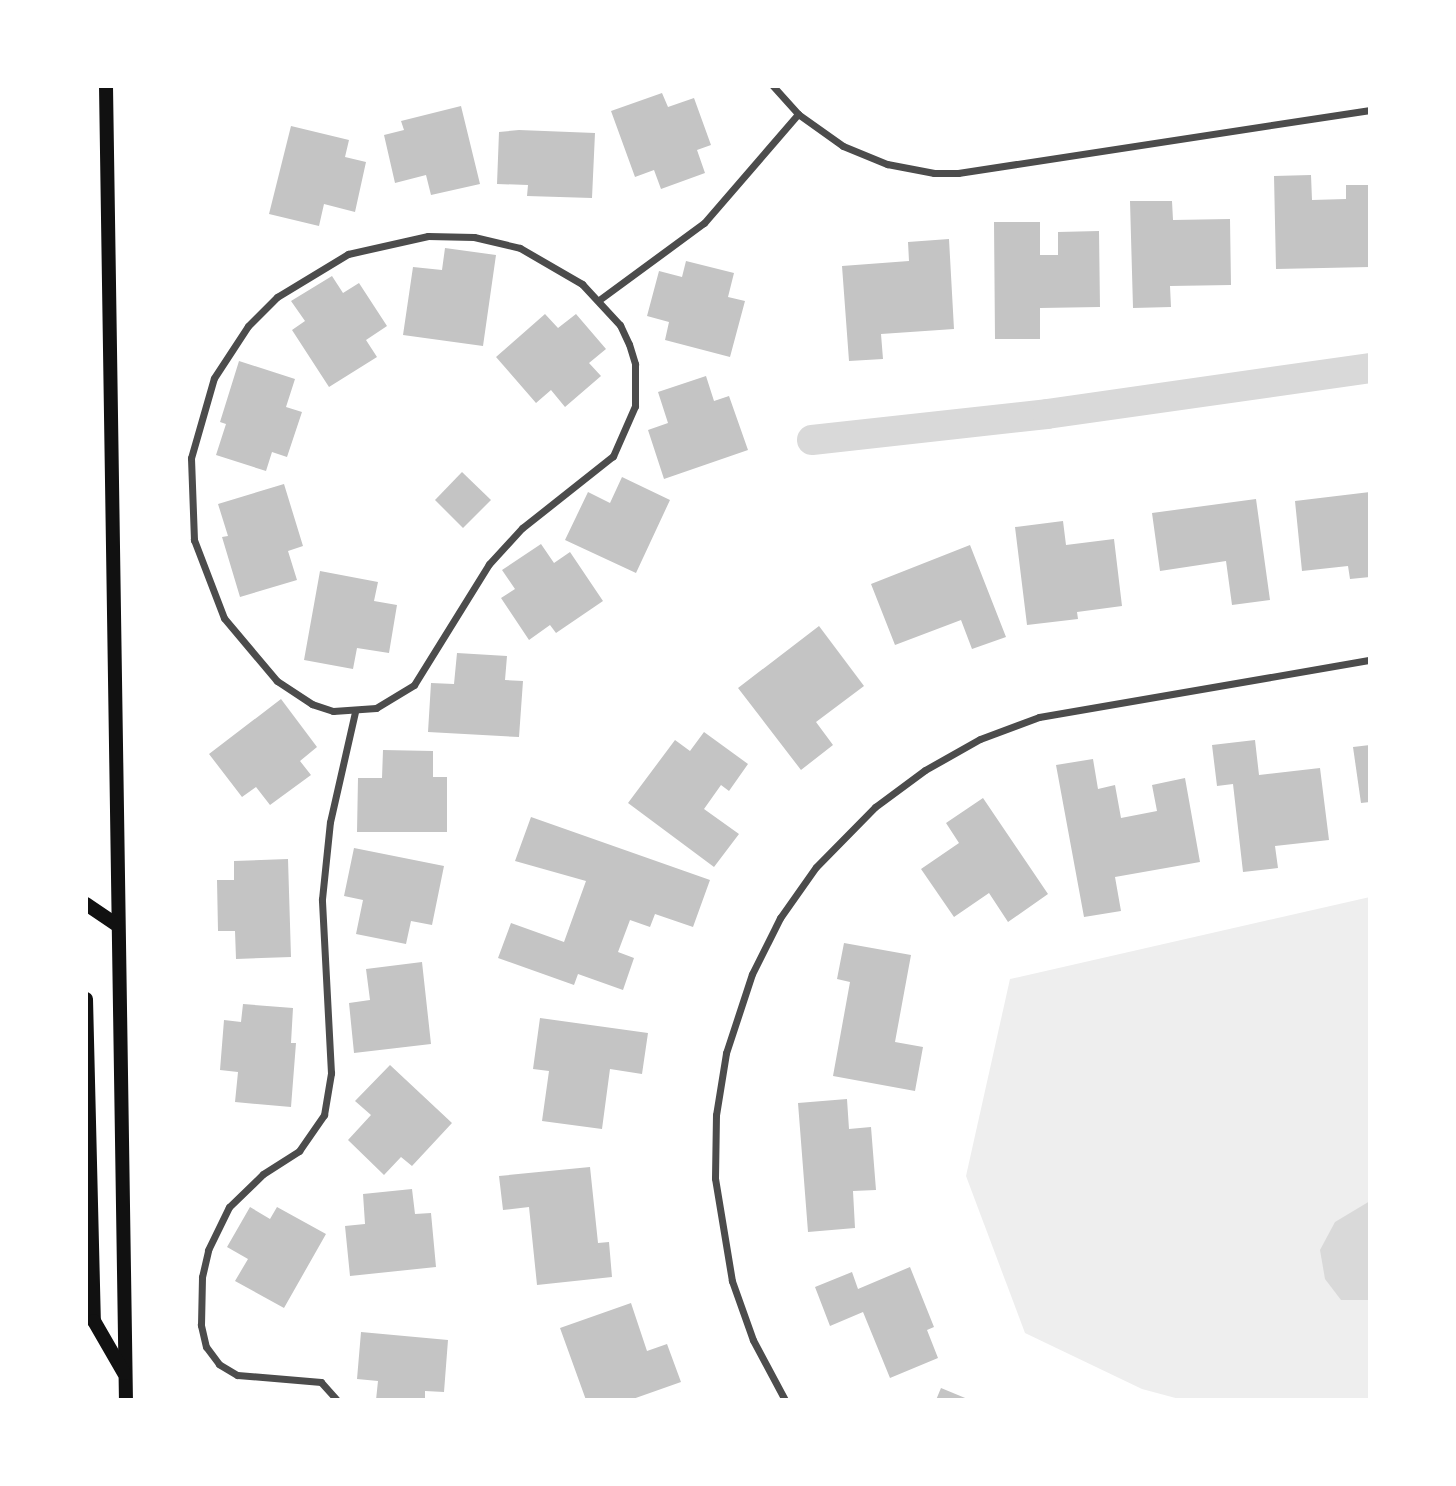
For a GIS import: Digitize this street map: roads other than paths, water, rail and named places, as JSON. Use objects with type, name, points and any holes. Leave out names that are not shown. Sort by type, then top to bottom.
[{"type":"main road","points":[[106,86],[126,1400]]},
{"type":"main road","points":[[86,904],[117,925]]},
{"type":"main road","points":[[86,999],[94,1321],[125,1374]]},
{"type":"street","points":[[774,86],[798,114],[842,146],[887,164],[958,173],[1370,110]]},
{"type":"street","points":[[599,300],[704,223],[798,114]]},
{"type":"street","points":[[428,236],[474,237],[520,248],[562,270],[599,300],[620,325],[635,364],[635,406],[624,439],[598,471],[541,512],[489,564],[414,685],[386,703],[355,712],[312,704],[276,681],[248,652],[206,580],[189,499],[191,458],[199,417],[224,360],[277,297],[348,254],[387,242],[428,236]]},
{"type":"street","points":[[785,1400],[753,1340],[732,1281],[715,1178],[716,1115],[726,1053],[752,974],[780,918],[816,867],[875,807],[925,770],[980,739],[1039,717],[1370,660]]},
{"type":"street","points":[[337,1400],[321,1382],[237,1375],[219,1364],[206,1347],[201,1325],[202,1277],[208,1250],[229,1208],[263,1174],[299,1151],[313,1134],[327,1105],[331,1073],[322,899],[330,822],[355,712]]},
{"type":"waterway","points":[[812,440],[1047,414],[1370,368]]}]
